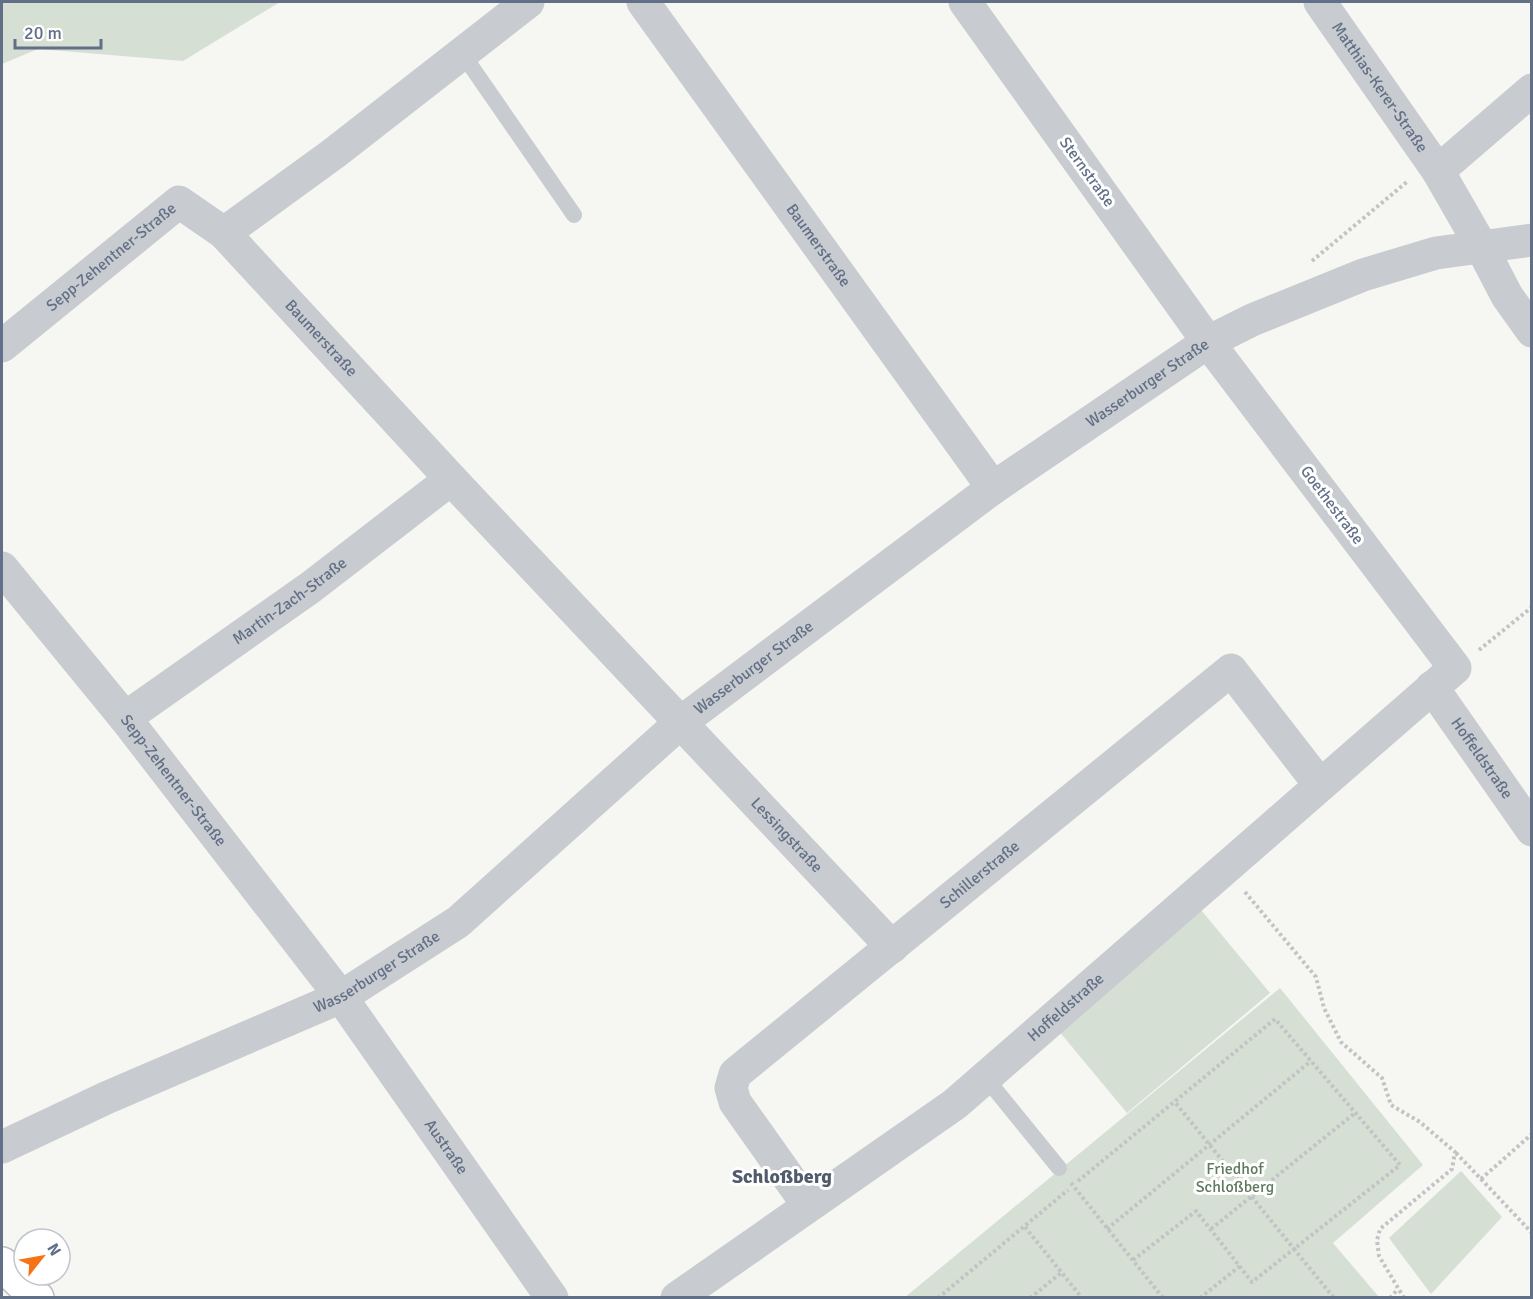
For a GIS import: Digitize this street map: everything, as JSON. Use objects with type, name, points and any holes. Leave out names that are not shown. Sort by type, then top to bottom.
[{"type":"main road","points":[[2,1264],[37,1298]]},
{"type":"street","points":[[224,233],[333,154],[528,2]]},
{"type":"street","name":"Baumerstraße","points":[[643,2],[993,488]]},
{"type":"street","name":"Sternstraße","points":[[965,2],[1208,342]]},
{"type":"street","name":"Matthias-Kerer-Straße","points":[[1320,2],[1438,171],[1507,296],[1532,331]]},
{"type":"street","points":[[1438,171],[1532,90]]},
{"type":"street","name":"Sepp-Zehentner-Straße","points":[[2,346],[179,202],[224,233]]},
{"type":"street","name":"Baumerstraße","points":[[224,233],[680,723]]},
{"type":"street","name":"Wasserburger Straße","points":[[2,1147],[106,1098],[341,998],[458,922],[680,723],[993,488],[1208,342],[1252,320],[1364,275],[1436,253],[1532,240]]},
{"type":"street","name":"Goethestraße","points":[[1208,342],[1444,678]]},
{"type":"street","name":"Martin-Zach-Straße","points":[[124,718],[311,587],[451,479]]},
{"type":"street","name":"Sepp-Zehentner-Straße","points":[[2,568],[124,718],[341,998]]},
{"type":"street","name":"Schillerstraße","points":[[808,1205],[735,1102],[731,1088],[735,1074],[1231,670],[1320,785]]},
{"type":"street","name":"Hoffeldstraße","points":[[677,1298],[955,1104],[1444,678],[1532,830]]},
{"type":"street","name":"Lessingstraße","points":[[680,723],[892,947]]},
{"type":"street","name":"Austraße","points":[[341,998],[552,1298]]},
{"type":"lane","points":[[462,53],[574,215]]},
{"type":"lane","points":[[985,1077],[1059,1168]]},
{"type":"path","points":[[1304,267],[1415,175],[1438,171]]},
{"type":"path","points":[[1444,678],[1532,606]]},
{"type":"path","points":[[1225,867],[1316,976],[1324,1008],[1341,1042],[1382,1078],[1391,1105],[1420,1122],[1455,1152],[1532,1233]]},
{"type":"path","points":[[939,1298],[1275,1019],[1400,1165],[1252,1282],[1196,1211],[1133,1260]]},
{"type":"path","points":[[1107,1228],[1311,1061]]},
{"type":"path","points":[[1174,1101],[1334,1298]]},
{"type":"path","points":[[1211,1229],[1355,1113]]},
{"type":"path","points":[[1481,1179],[1532,1134]]},
{"type":"path","points":[[1404,1298],[1379,1256],[1377,1240],[1380,1229],[1452,1169],[1455,1152]]},
{"type":"path","points":[[1059,1168],[1163,1298]]},
{"type":"path","points":[[1025,1227],[1082,1298]]},
{"type":"path","points":[[1200,1298],[1240,1266]]},
{"type":"path","points":[[1030,1298],[1061,1273]]},
{"type":"path","points":[[1390,1298],[1398,1289]]},
{"type":"green space","points":[[2,2],[280,2],[183,61],[38,49],[2,64]]},
{"type":"green space","points":[[1201,910],[1270,993],[1127,1113],[1058,1030]]},
{"type":"green space","name":"Friedhof Schloßberg","points":[[1280,988],[1423,1165],[1333,1243],[1379,1297],[904,1298]]},
{"type":"green space","points":[[1461,1171],[1502,1217],[1431,1294],[1389,1238]]},
{"type":"district","name":"Schloßberg","points":[[782,1176]]}]
